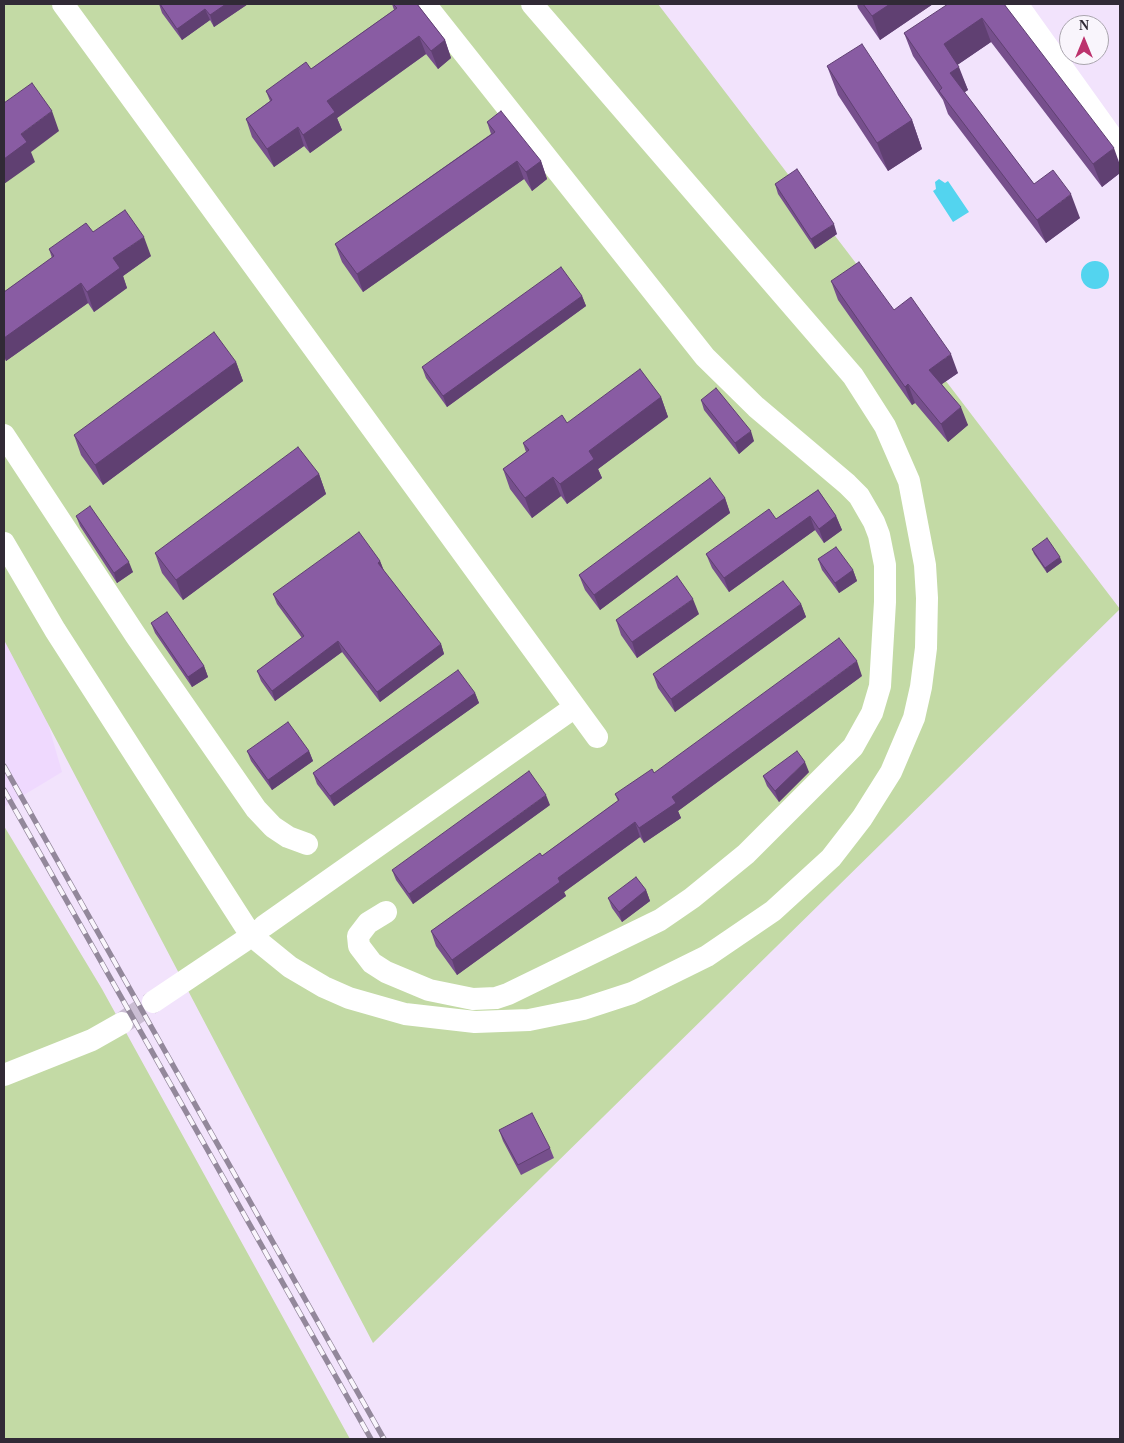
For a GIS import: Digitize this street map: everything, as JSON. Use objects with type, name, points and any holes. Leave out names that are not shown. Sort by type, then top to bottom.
[{"type":"street","points":[[63,4],[597,737]]},
{"type":"street","points":[[386,912],[368,923],[358,936],[359,946],[372,962],[386,972],[429,990],[473,999],[496,998],[508,994],[642,930],[684,903],[746,854],[841,761],[859,738],[872,713],[880,686],[883,655],[885,565],[879,536],[866,507],[847,484],[776,424],[705,357],[425,4]]},
{"type":"street","points":[[4,543],[55,630],[245,926],[258,941],[290,967],[324,987],[349,998],[405,1014],[474,1022],[529,1020],[583,1009],[632,993],[708,956],[772,912],[831,858],[862,818],[890,772],[911,725],[921,687],[926,648],[927,598],[925,565],[909,481],[885,426],[853,376],[532,4]]},
{"type":"street","points":[[1017,4],[1120,148]]},
{"type":"street","points":[[4,436],[136,636],[256,808],[273,827],[288,836],[308,844]]},
{"type":"street","points":[[264,926],[575,707]]},
{"type":"street","points":[[153,1002],[244,941]]},
{"type":"street","points":[[9,1067],[92,1040],[122,1023]]},
{"type":"shaded area","points":[[4,616],[28,654],[62,772],[4,807]]},
{"type":"green space","points":[[4,4],[658,4],[1120,609],[373,1343],[4,640]]},
{"type":"green space","points":[[4,826],[102,989],[350,1439],[4,1439]]},
{"type":"water","points":[[939,179],[945,183],[948,181],[969,212],[953,222],[933,191],[936,189],[935,182]]},
{"type":"water","points":[[1095,261],[1105,265],[1109,275],[1105,285],[1095,289],[1085,285],[1081,275],[1085,265]]},
{"type":"building","points":[[160,4],[226,4],[210,15],[205,9],[177,29]]},
{"type":"building","points":[[393,4],[417,4],[445,40],[431,51],[419,36],[327,101],[335,112],[303,135],[298,127],[267,149],[246,119],[272,100],[266,91],[306,62],[311,69],[397,8]]},
{"type":"building","points":[[863,4],[890,4],[872,16]]},
{"type":"building","points":[[948,4],[1004,4],[1114,148],[1093,164],[982,18],[944,44],[959,67],[950,73],[1034,184],[1053,170],[1071,194],[1037,220],[939,91],[942,88],[904,33]]},
{"type":"building","points":[[862,44],[912,120],[877,143],[827,66]]},
{"type":"building","points":[[32,83],[52,111],[21,134],[27,142],[4,159],[4,103]]},
{"type":"building","points":[[501,111],[541,161],[526,172],[517,161],[357,274],[335,244],[495,132],[487,122]]},
{"type":"building","points":[[797,169],[834,224],[811,239],[775,184]]},
{"type":"building","points":[[125,210],[144,237],[113,258],[120,268],[87,292],[81,283],[4,338],[4,292],[54,256],[49,249],[86,223],[93,232]]},
{"type":"building","points":[[859,262],[894,310],[911,297],[951,354],[929,370],[961,407],[941,424],[908,384],[905,387],[831,281]]},
{"type":"building","points":[[561,267],[582,296],[443,396],[422,367]]},
{"type":"building","points":[[214,332],[236,362],[95,465],[74,435]]},
{"type":"building","points":[[640,369],[661,397],[589,451],[594,459],[560,484],[553,477],[525,498],[503,469],[529,450],[523,443],[562,415],[567,423]]},
{"type":"building","points":[[716,388],[751,431],[735,443],[701,400]]},
{"type":"building","points":[[298,447],[319,474],[176,580],[155,553]]},
{"type":"building","points":[[710,478],[725,498],[594,595],[579,575]]},
{"type":"building","points":[[818,490],[836,516],[819,529],[810,516],[724,578],[706,554],[769,509],[776,519]]},
{"type":"building","points":[[90,506],[129,562],[114,573],[76,516]]},
{"type":"building","points":[[359,532],[380,561],[378,563],[441,644],[377,692],[338,641],[272,691],[257,671],[304,636],[273,594]]},
{"type":"building","points":[[1047,538],[1060,557],[1045,568],[1032,549]]},
{"type":"building","points":[[836,547],[853,570],[835,583],[818,559]]},
{"type":"building","points":[[677,576],[693,599],[632,642],[616,620]]},
{"type":"building","points":[[783,581],[801,604],[671,699],[653,674]]},
{"type":"building","points":[[167,612],[204,666],[188,677],[151,623]]},
{"type":"building","points":[[839,638],[857,661],[672,797],[676,803],[639,828],[635,822],[558,878],[560,882],[452,960],[431,931],[540,853],[542,856],[619,800],[615,794],[652,769],[654,773]]},
{"type":"building","points":[[458,670],[475,693],[330,796],[313,773]]},
{"type":"building","points":[[288,722],[309,751],[268,780],[247,751]]},
{"type":"building","points":[[797,751],[805,762],[775,791],[763,776]]},
{"type":"building","points":[[529,771],[546,795],[409,894],[392,870]]},
{"type":"building","points":[[636,877],[646,890],[619,912],[608,898]]},
{"type":"building","points":[[532,1113],[550,1148],[518,1165],[499,1130]]},
{"type":"tunnel","points":[[122,1023],[153,1002]]},
{"type":"railway","points":[[4,766],[384,1439]]},
{"type":"railway","points":[[4,790],[371,1439]]}]
